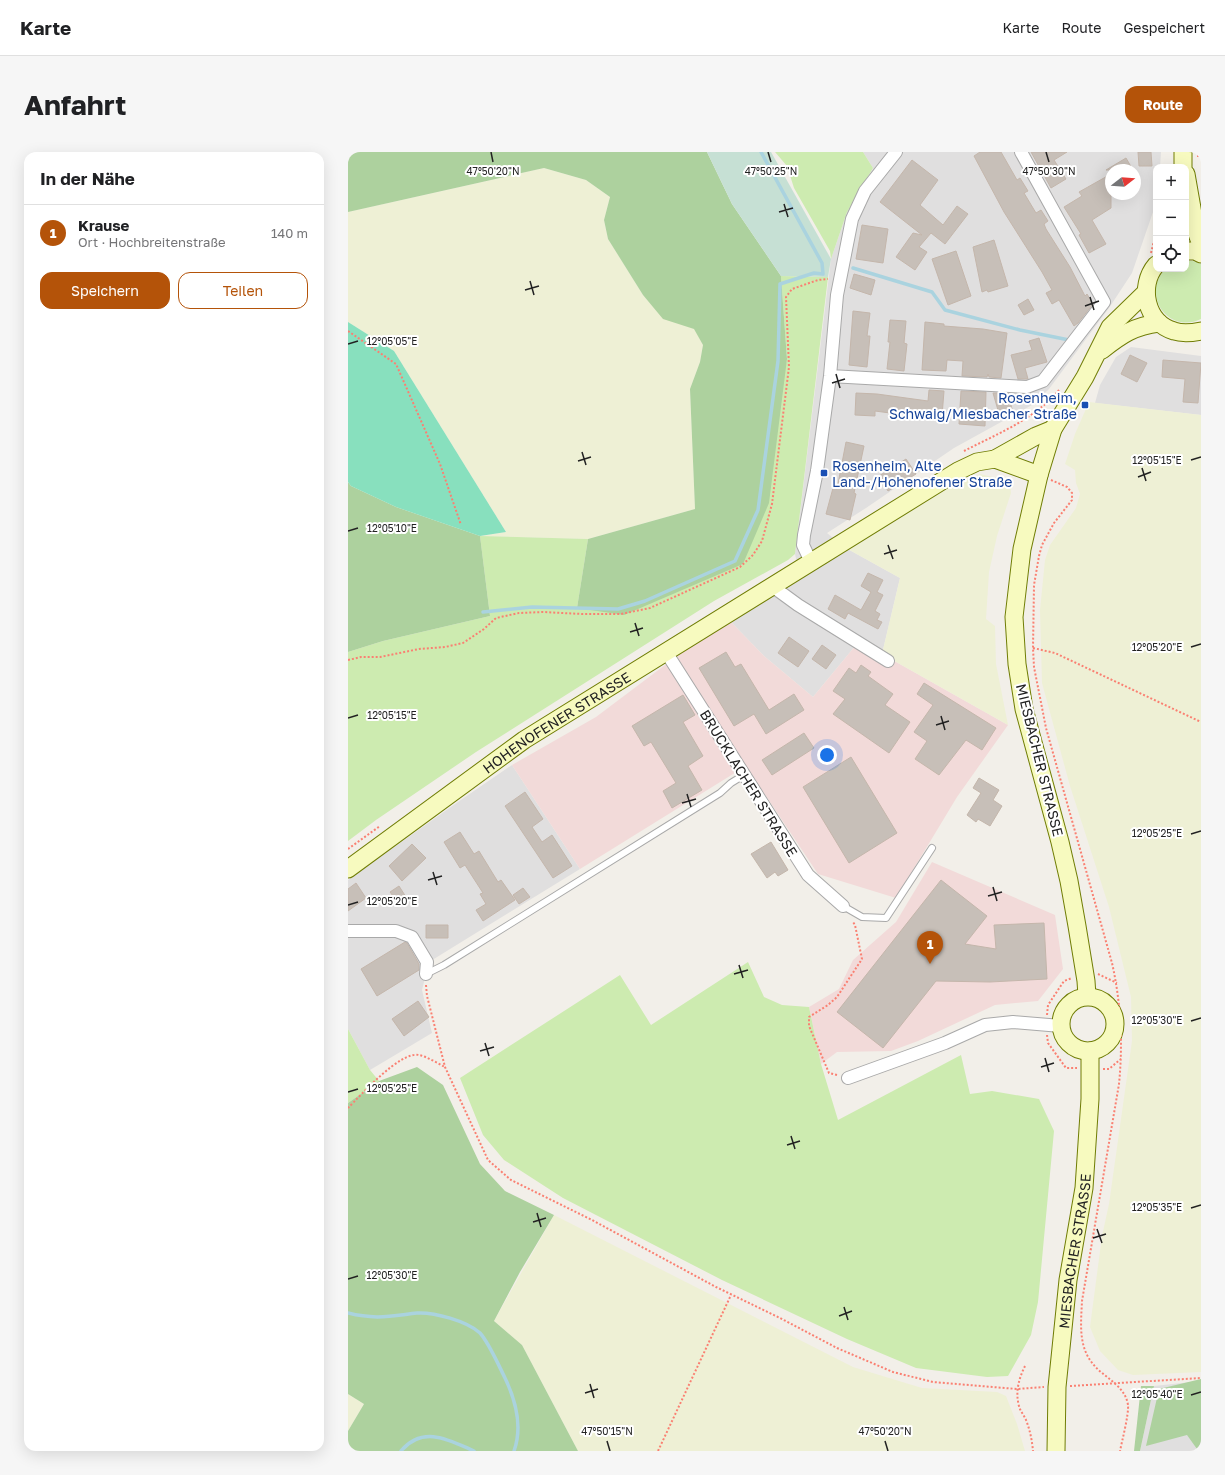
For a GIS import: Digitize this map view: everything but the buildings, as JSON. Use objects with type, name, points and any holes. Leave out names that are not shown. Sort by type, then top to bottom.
[{"type":"main road","points":[[1189,191],[1196,231],[1201,245]]},
{"type":"main road","points":[[1189,251],[1195,251],[1201,254]]},
{"type":"main road","points":[[1153,270],[1148,279],[1146,292],[1147,304],[1152,314],[1160,323],[1172,331],[1187,333],[1201,331]]},
{"type":"main road","name":"MIESBACHER STRASSE","points":[[1087,996],[1085,973],[1069,881],[1024,709],[1017,664],[1014,617],[1016,591],[1022,550],[1039,475],[1052,430],[1085,377],[1110,327],[1146,292]]},
{"type":"main road","name":"MIESBACHER STRASSE","points":[[1097,354],[1120,336],[1137,327],[1160,323]]},
{"type":"main road","points":[[995,459],[1036,436],[1052,430]]},
{"type":"main road","points":[[995,459],[1039,475]]},
{"type":"main road","name":"HOHENOFENER STRASSE","points":[[348,869],[524,740],[958,471],[977,462],[995,459]]},
{"type":"main road","points":[[1087,996],[1096,998],[1108,1005],[1114,1018],[1115,1027],[1112,1036],[1107,1043],[1099,1049],[1090,1051],[1081,1050],[1074,1047],[1065,1038],[1061,1026],[1061,1017],[1071,1002],[1078,998],[1087,996]]},
{"type":"main road","name":"MIESBACHER STRASSE","points":[[1056,1451],[1057,1387],[1068,1280],[1084,1188],[1090,1099],[1090,1051]]},
{"type":"street","points":[[810,562],[803,545],[804,535],[817,471],[830,376],[837,295],[852,219],[865,191],[896,152]]},
{"type":"street","points":[[830,376],[1027,387],[1043,381],[1104,302],[1021,152]]},
{"type":"street","points":[[772,586],[798,606],[888,661]]},
{"type":"street","name":"BRUCKLACHER STRASSE","points":[[666,652],[808,875],[843,906]]},
{"type":"street","points":[[348,931],[396,931],[412,937],[427,962],[426,974]]},
{"type":"street","points":[[848,1078],[945,1043],[985,1025],[1013,1022],[1061,1026]]},
{"type":"lane","points":[[426,974],[444,965],[720,793],[744,774]]},
{"type":"lane","points":[[843,906],[862,917],[886,918],[932,848]]},
{"type":"path","points":[[348,660],[361,657],[380,657],[419,649],[445,647],[463,643],[484,629],[496,618],[520,613],[543,612],[622,614],[650,608],[740,567],[753,555],[762,541],[772,504],[789,367],[786,297],[792,289],[818,280],[831,278],[840,279]]},
{"type":"path","points":[[348,331],[396,364],[440,464],[461,525]]},
{"type":"path","points":[[1033,648],[1055,653],[1201,722]]},
{"type":"path","points":[[843,906],[855,925],[862,959],[837,997],[828,1005],[809,1017],[809,1026],[829,1073],[848,1078]]},
{"type":"path","points":[[1085,973],[1101,975],[1117,982]]},
{"type":"path","points":[[426,974],[427,996],[445,1067],[488,1160],[511,1180],[592,1220],[664,1260],[837,1348],[893,1372],[933,1382],[1017,1389],[1201,1378]]},
{"type":"path","points":[[348,1108],[381,1074],[409,1056],[418,1055],[445,1067]]},
{"type":"path","points":[[1090,1068],[1109,1069],[1122,1058]]},
{"type":"path","points":[[658,1451],[731,1294]]},
{"type":"path","points":[[1025,1366],[1019,1377],[1017,1389],[1019,1406],[1030,1432],[1033,1451]]},
{"type":"path","points":[[1116,1384],[1124,1395],[1128,1406],[1120,1451]]},
{"type":"shaded area","points":[[863,152],[1161,152],[1160,164],[1153,164],[1153,212],[1132,273],[1109,308],[1049,389],[1032,405],[954,448],[827,533],[844,547],[900,578],[882,654],[861,639],[813,697],[764,656],[730,621],[800,577],[795,554],[831,259],[847,212],[873,168]]},
{"type":"shaded area","points":[[1131,347],[1201,356],[1201,415],[1095,403],[1100,385],[1116,357]]},
{"type":"shaded area","points":[[730,621],[764,656],[813,697],[861,639],[882,654],[1008,725],[957,797],[896,898],[818,874],[746,766],[580,869],[512,765],[596,717],[677,656]]},
{"type":"shaded area","points":[[512,765],[580,869],[429,962],[422,990],[432,1033],[370,1070],[348,1029],[348,880]]},
{"type":"shaded area","points":[[932,862],[1055,915],[1063,969],[1038,1001],[995,1005],[918,1041],[891,1051],[837,1052],[821,1064],[809,1007],[839,989],[853,960],[896,922]]},
{"type":"shaded area","points":[[1201,1381],[1201,1451],[1140,1451],[1154,1386]]},
{"type":"green space","points":[[348,152],[707,152],[732,204],[781,276],[787,359],[769,503],[743,564],[624,615],[577,608],[588,539],[695,509],[690,389],[700,362],[703,345],[694,329],[663,319],[643,295],[608,239],[604,220],[610,197],[586,180],[544,168],[348,212]]},
{"type":"green space","points":[[707,152],[771,152],[831,259],[828,277],[781,276],[732,204]]},
{"type":"green space","points":[[775,152],[863,152],[873,168],[847,212],[831,259],[830,251],[794,188],[787,166]]},
{"type":"green space","points":[[544,168],[586,180],[610,197],[604,220],[608,239],[643,295],[663,318],[695,329],[703,345],[700,362],[690,389],[695,509],[588,539],[480,536],[506,532],[394,351],[348,322],[348,212]]},
{"type":"green space","points":[[1189,261],[1201,264],[1201,319],[1193,322],[1177,321],[1164,313],[1157,299],[1156,290],[1157,282],[1163,272],[1189,272]]},
{"type":"green space","points":[[781,276],[828,277],[795,554],[788,560],[714,601],[476,752],[376,820],[348,841],[348,652],[383,641],[490,616],[480,536],[588,539],[577,608],[743,564],[787,359]]},
{"type":"green space","points":[[348,322],[394,351],[506,532],[480,536],[396,507],[351,486],[348,482]]},
{"type":"green space","points":[[1089,402],[1201,415],[1201,1372],[1133,1375],[1118,1370],[1100,1351],[1090,1327],[1102,1236],[1109,1204],[1132,1041],[1131,997],[1109,907],[1070,786],[1042,683],[1040,610],[1045,560],[1050,545],[1076,508],[1080,494],[1076,483],[1075,470],[1065,464],[1075,434]]},
{"type":"green space","points":[[980,474],[1010,481],[1011,493],[997,536],[989,572],[986,619],[995,626],[996,664],[1008,725],[882,654],[900,578],[844,547],[949,488]]},
{"type":"green space","points":[[348,482],[351,486],[396,507],[480,536],[490,616],[383,641],[348,652]]},
{"type":"green space","points":[[748,962],[764,997],[782,1005],[809,1007],[821,1064],[838,1120],[961,1055],[970,1094],[992,1091],[1039,1099],[1054,1131],[1038,1302],[1031,1335],[1008,1376],[987,1377],[916,1368],[847,1339],[722,1280],[563,1198],[504,1160],[483,1135],[460,1078],[620,975],[651,1025]]},
{"type":"green space","points":[[348,1029],[370,1070],[379,1081],[348,1103]]},
{"type":"green space","points":[[417,1067],[443,1085],[480,1164],[505,1191],[554,1215],[520,1272],[494,1321],[522,1345],[578,1451],[348,1451],[348,1431],[364,1404],[348,1394],[348,1103],[379,1081]]},
{"type":"green space","points":[[554,1215],[853,1367],[922,1388],[997,1392],[1006,1396],[1017,1424],[1025,1451],[578,1451],[522,1345],[494,1321]]},
{"type":"green space","points":[[1201,1379],[1201,1450],[1197,1449],[1187,1435],[1146,1446],[1159,1389]]},
{"type":"green space","points":[[1141,1386],[1154,1386],[1140,1451],[1134,1451]]},
{"type":"green space","points":[[348,1394],[364,1404],[348,1431]]},
{"type":"waterway","points":[[483,612],[532,607],[618,609],[645,601],[735,561],[758,510],[778,361],[780,284],[814,273],[823,274],[822,263],[761,152]]},
{"type":"waterway","points":[[853,268],[932,292],[945,310],[1020,330],[1069,340]]},
{"type":"waterway","points":[[348,1313],[375,1317],[417,1313],[432,1314],[459,1321],[480,1333],[497,1361],[509,1387],[515,1405],[518,1432],[514,1451]]},
{"type":"waterway","points":[[401,1451],[409,1443],[418,1438],[427,1437],[446,1439],[474,1451]]},
{"type":"place","name":"Rosenheim, Schwaig/Miesbacher Straße","points":[[1085,405]]},
{"type":"place","name":"Rosenheim, Alte Land-/Hohenofener Straße","points":[[824,473]]},
{"type":"place","name":"Krause","points":[[930,964]]}]
